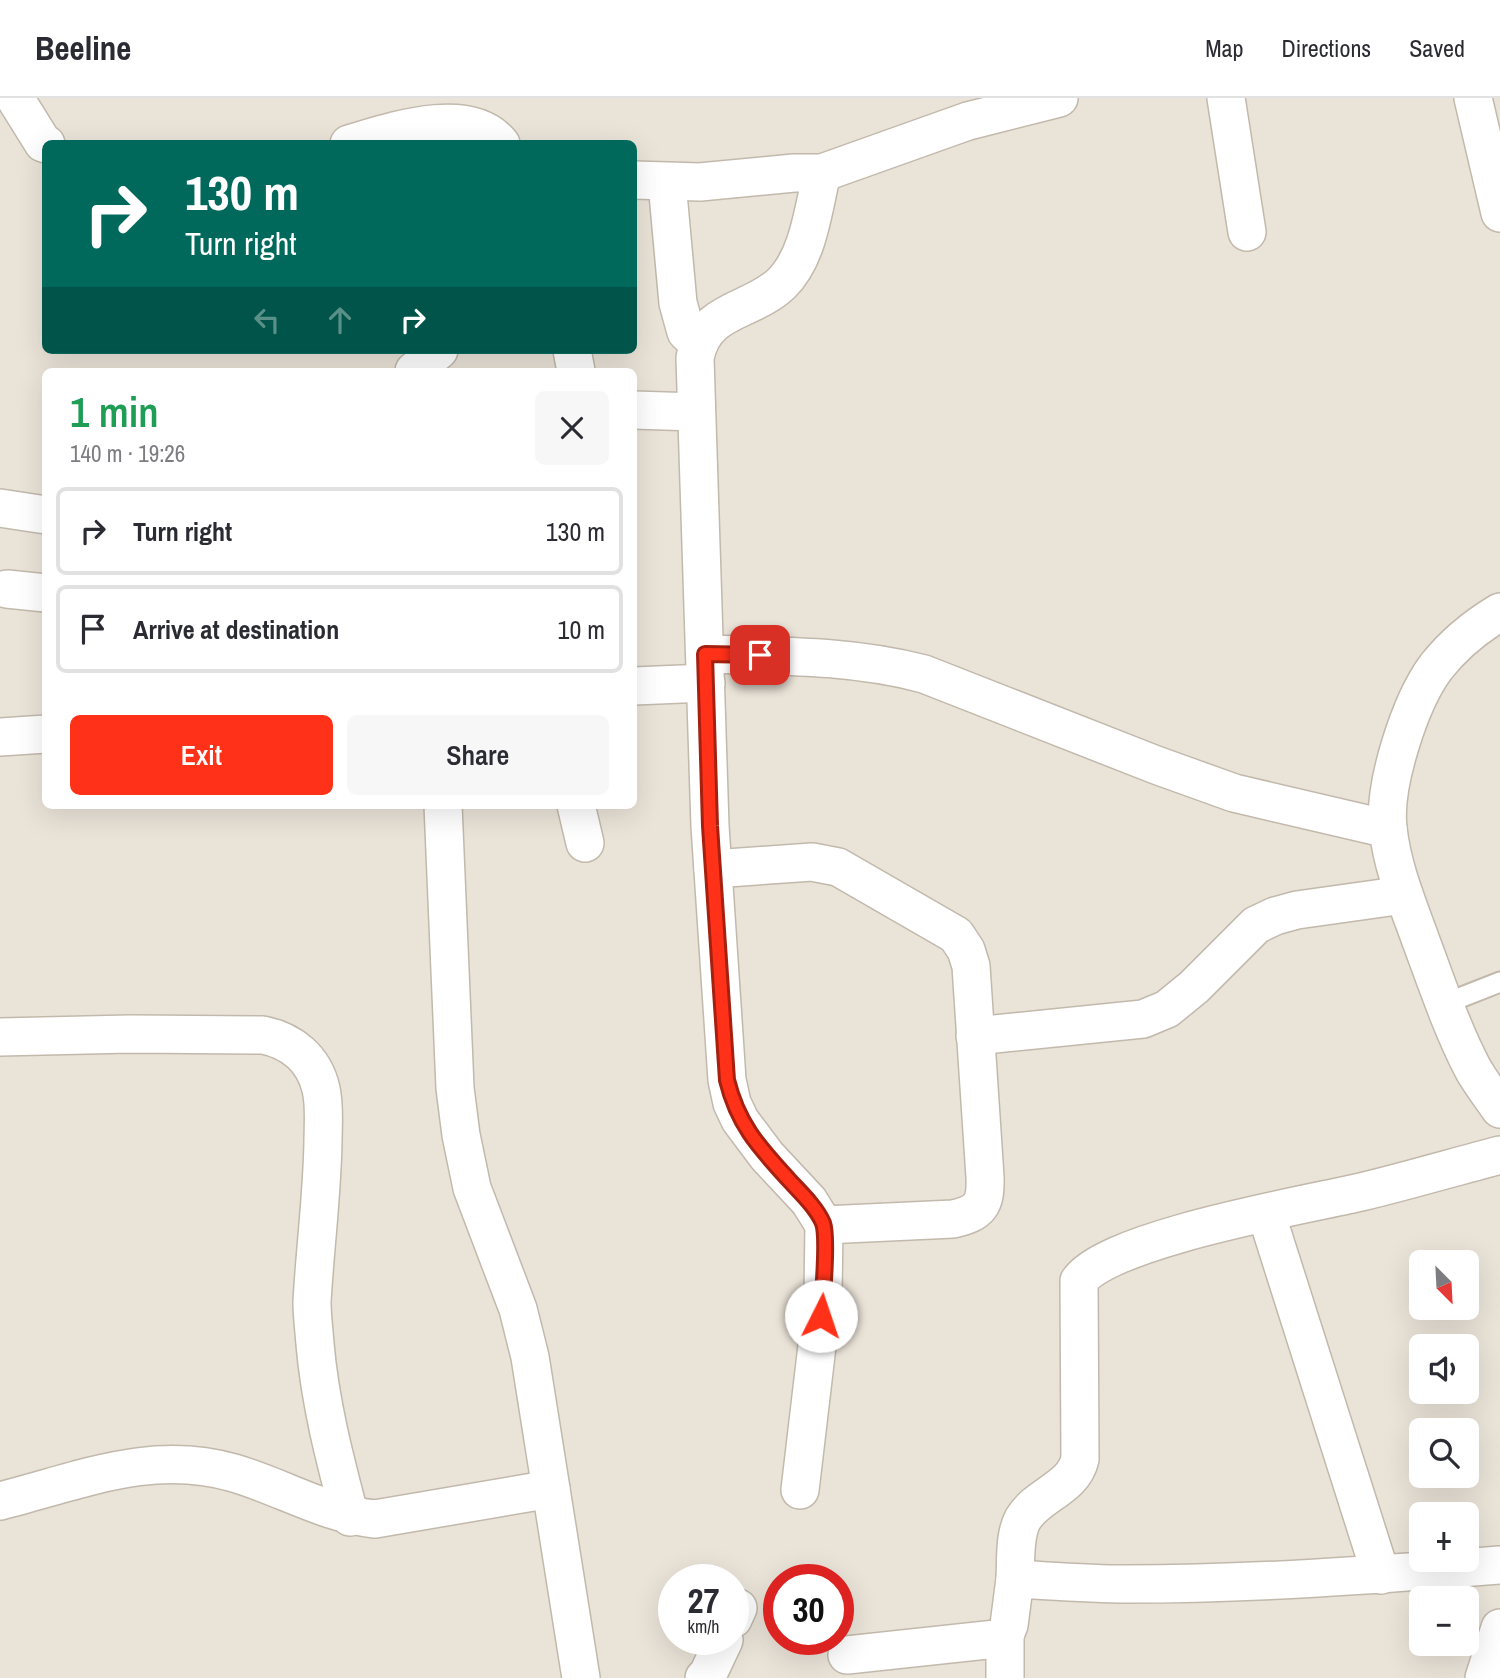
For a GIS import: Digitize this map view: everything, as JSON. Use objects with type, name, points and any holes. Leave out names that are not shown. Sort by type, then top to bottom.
[{"type":"street","points":[[15,98],[42,141]]},
{"type":"street","points":[[1226,98],[1247,232]]},
{"type":"street","points":[[1473,98],[1500,213]]},
{"type":"street","points":[[698,343],[686,332],[680,312],[650,181],[822,173],[955,125],[1051,99]]},
{"type":"street","points":[[364,140],[435,121],[485,130],[498,140]]},
{"type":"street","points":[[800,1490],[823,1295],[824,1225],[809,1201],[760,1147],[740,1120],[732,1103],[727,1080],[713,869],[695,358],[698,343],[709,328],[725,314],[764,296],[781,284],[793,269],[801,256],[822,173]]},
{"type":"street","points":[[418,368],[434,354]]},
{"type":"street","points":[[637,410],[696,412]]},
{"type":"street","points":[[0,508],[42,514]]},
{"type":"street","points":[[7,589],[42,593]]},
{"type":"street","points":[[1500,612],[1471,629],[1435,668],[1412,713],[1395,764],[1388,796],[1388,829],[1404,895],[1444,1003],[1474,1071],[1500,1110]]},
{"type":"street","points":[[637,685],[705,669],[815,657],[890,665],[924,674],[1234,793],[1388,829]]},
{"type":"street","points":[[0,737],[42,734]]},
{"type":"street","points":[[443,809],[455,1088],[461,1135],[472,1188],[497,1248],[530,1357],[582,1678]]},
{"type":"street","points":[[577,809],[586,843]]},
{"type":"street","points":[[713,869],[812,862],[838,866],[956,934],[966,950],[971,967],[986,1185],[981,1207],[968,1216],[953,1219],[824,1225]]},
{"type":"street","points":[[975,1036],[1143,1019],[1167,1009],[1194,987],[1256,925],[1297,910],[1404,895]]},
{"type":"street","points":[[0,1037],[263,1035],[286,1042],[307,1058],[321,1087],[323,1104],[322,1192],[312,1306],[318,1378],[332,1451],[351,1517]]},
{"type":"street","points":[[1005,1678],[1004,1635],[1009,1625],[1018,1534],[1024,1516],[1072,1478],[1080,1459],[1079,1281],[1086,1270],[1102,1261],[1193,1230],[1362,1192],[1500,1155]]},
{"type":"street","points":[[1266,1213],[1381,1575]]},
{"type":"street","points":[[0,1501],[107,1472],[161,1463],[199,1464],[236,1473],[351,1517],[375,1519],[551,1489]]},
{"type":"street","points":[[1015,1579],[1124,1584],[1216,1583],[1381,1575],[1500,1565]]},
{"type":"street","points":[[1485,1678],[1500,1628]]},
{"type":"street","points":[[854,1654],[985,1641],[1004,1635]]},
{"type":"street","points":[[704,1678],[716,1655]]},
{"type":"lane","points":[[1444,1003],[1500,982]]},
{"type":"shaded area","points":[[0,98],[1500,98],[1500,1678],[0,1678]]},
{"type":"route","points":[[760,655],[705,654],[710,826],[727,1080],[732,1103],[740,1120],[766,1156],[809,1201],[824,1225],[821,1316]]}]
